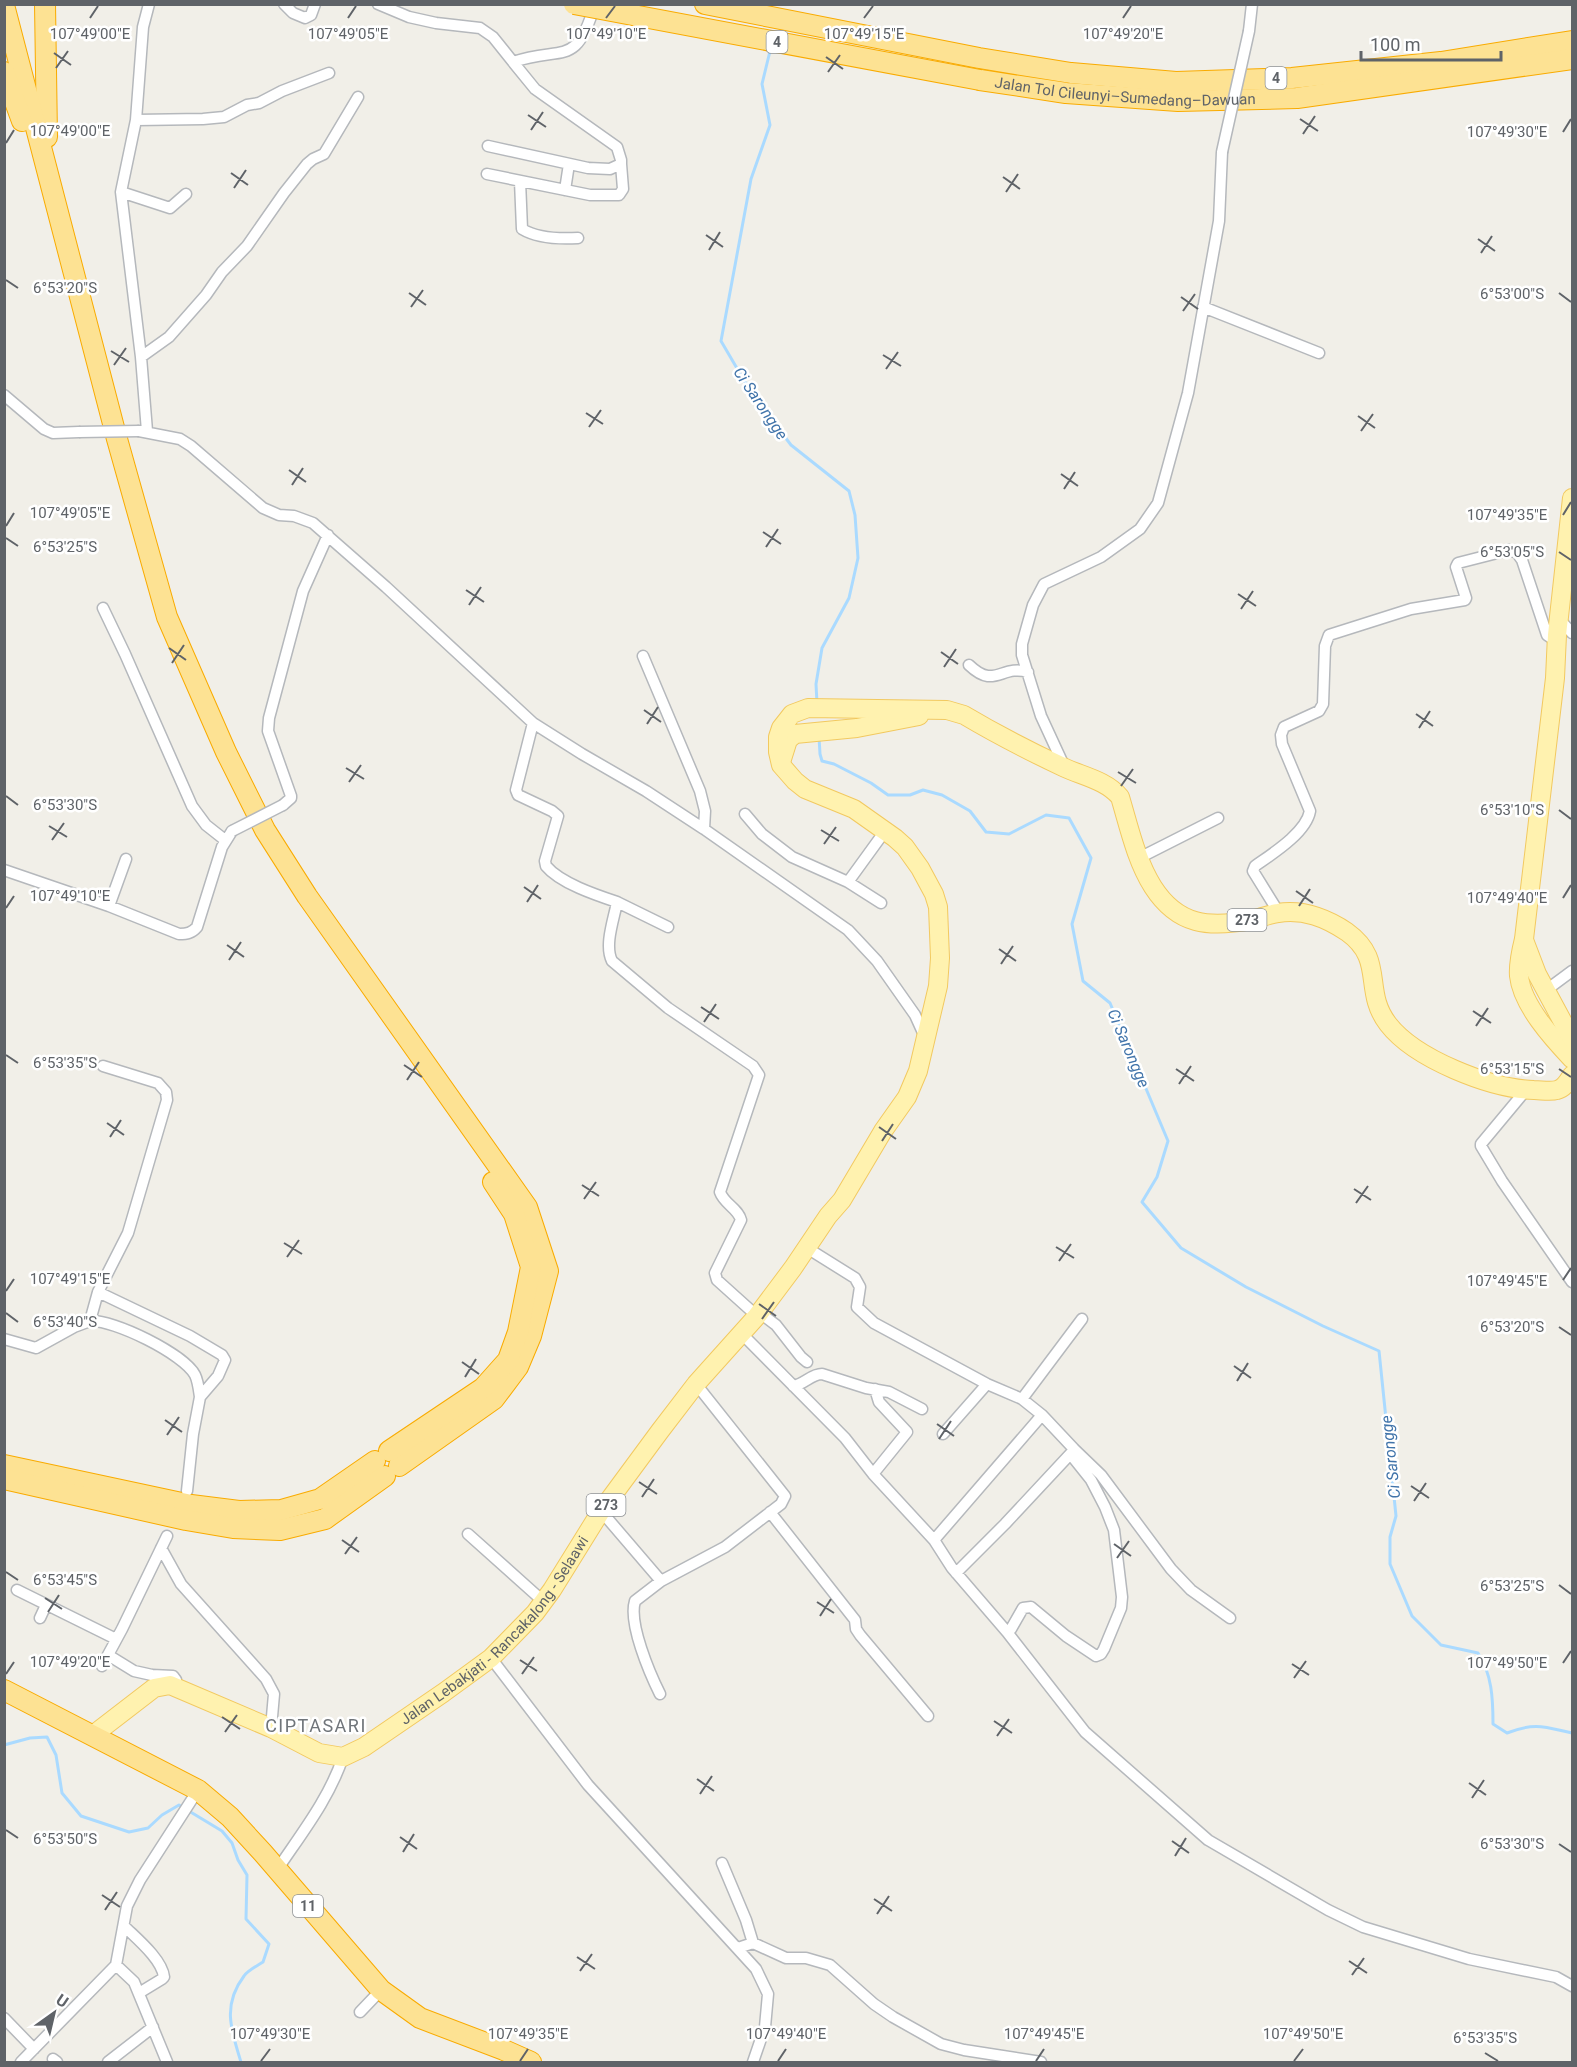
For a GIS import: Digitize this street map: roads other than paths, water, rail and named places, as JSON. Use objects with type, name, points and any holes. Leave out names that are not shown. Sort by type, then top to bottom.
[{"type":"highway","points":[[42,164],[45,4]]},
{"type":"highway","name":"Jalan Tol Cileunyi–Sumedang–Dawuan","points":[[574,4],[980,80],[1066,93],[1178,101],[1297,98],[1572,59]]},
{"type":"highway","name":"Jalan Tol Cileunyi–Sumedang–Dawuan","points":[[705,4],[979,58],[1071,73],[1187,81],[1292,78],[1442,62],[1572,42]]},
{"type":"highway","points":[[4,5],[108,441],[163,631],[224,773],[256,833],[297,902],[514,1214],[531,1267],[518,1332],[508,1360],[483,1388],[387,1464],[325,1518],[280,1530],[233,1528],[186,1520],[4,1479]]},
{"type":"highway","points":[[4,34],[42,164]]},
{"type":"highway","points":[[4,72],[42,164]]},
{"type":"highway","points":[[4,1465],[191,1505],[239,1511],[281,1510],[320,1499],[387,1464]]},
{"type":"highway","name":"11","points":[[4,1690],[93,1735],[230,1817],[381,1990],[420,2018],[531,2062]]},
{"type":"main road","points":[[1572,498],[1563,629],[1519,964],[1519,978],[1525,995],[1547,1030],[1572,1059]]},
{"type":"main road","name":"273","points":[[781,765],[778,752],[778,737],[781,728],[792,714],[800,710],[817,708],[956,711],[1116,792],[1120,797],[1139,858],[1152,886],[1172,910],[1196,922],[1225,924],[1279,913],[1295,912],[1321,917],[1365,948],[1370,959],[1376,1002],[1382,1015],[1398,1035],[1410,1044],[1463,1073],[1526,1090],[1555,1091],[1563,1087],[1572,1075]]},
{"type":"main road","name":"273","points":[[781,765],[788,740],[795,734],[857,728],[918,717],[928,709]]},
{"type":"main road","name":"Jalan Lebakjati - Rancakalong - Selaawi","points":[[343,1757],[364,1748],[491,1658],[544,1602],[601,1511],[696,1384],[758,1315],[828,1216],[842,1200],[878,1139],[907,1097],[918,1071],[936,999],[940,958],[938,907],[934,894],[905,847],[854,809],[806,789],[795,781],[781,765]]},
{"type":"main road","points":[[1524,939],[1545,991],[1572,1039]]},
{"type":"main road","points":[[93,1735],[154,1688],[165,1685],[175,1686],[271,1728],[319,1753],[343,1757]]},
{"type":"street","points":[[143,431],[141,357],[121,192],[136,120],[143,27],[149,4]]},
{"type":"street","points":[[284,4],[293,13],[305,18],[311,15],[315,4]]},
{"type":"street","points":[[378,4],[410,17],[435,23],[480,28],[493,37],[535,89],[617,147],[621,160],[623,189],[619,195],[590,195],[487,174]]},
{"type":"street","points":[[513,62],[562,54],[578,45],[585,33],[595,4]]},
{"type":"street","points":[[1065,768],[1041,716],[1022,655],[1022,644],[1033,605],[1044,584],[1101,557],[1140,529],[1158,503],[1188,393],[1219,220],[1222,152],[1249,31],[1252,4]]},
{"type":"street","points":[[136,120],[224,117],[247,105],[330,73]]},
{"type":"street","points":[[141,357],[169,337],[206,295],[222,272],[247,246],[307,164],[324,154],[358,97]]},
{"type":"street","points":[[488,146],[588,168],[610,169],[621,164]]},
{"type":"street","points":[[565,190],[569,164]]},
{"type":"street","points":[[520,181],[521,227],[524,231],[561,238],[578,238]]},
{"type":"street","points":[[121,192],[170,208],[186,194]]},
{"type":"street","points":[[1203,307],[1319,353]]},
{"type":"street","points":[[4,395],[44,429],[53,433],[143,431],[180,439],[192,446],[263,508],[279,515],[308,520],[328,535],[533,723],[704,829],[848,930],[877,961],[915,1015],[926,1040]]},
{"type":"street","points":[[4,870],[109,906],[179,934],[193,932],[197,927],[229,835],[283,805],[291,798],[268,731],[269,718],[303,591],[328,535]]},
{"type":"street","points":[[1279,913],[1253,871],[1255,866],[1293,836],[1310,815],[1282,744],[1281,735],[1284,727],[1319,711],[1323,704],[1324,652],[1329,634],[1411,609],[1465,600],[1456,567],[1458,563],[1509,550],[1517,554],[1527,571],[1546,635],[1550,637],[1563,629]]},
{"type":"street","points":[[103,608],[192,806],[206,825],[229,835]]},
{"type":"street","points":[[643,656],[700,791],[705,811],[704,829]]},
{"type":"street","points":[[969,665],[983,676],[992,676],[1017,669],[1028,672]]},
{"type":"street","points":[[533,723],[516,790],[518,795],[558,816],[545,861],[546,866],[556,875],[668,927]]},
{"type":"street","points":[[746,814],[762,834],[784,852],[807,865],[848,882],[881,903]]},
{"type":"street","points":[[1139,858],[1218,818]]},
{"type":"street","points":[[848,882],[885,831]]},
{"type":"street","points":[[109,906],[126,859]]},
{"type":"street","points":[[617,902],[609,947],[609,956],[612,961],[668,1008],[758,1071],[720,1192],[723,1199],[739,1214],[741,1220],[715,1273],[717,1280],[758,1315],[776,1325],[807,1362]]},
{"type":"street","points":[[1545,991],[1572,971]]},
{"type":"street","points":[[90,1321],[98,1292],[128,1233],[167,1100],[166,1092],[158,1083],[103,1066]]},
{"type":"street","points":[[1526,1090],[1481,1146],[1502,1181],[1572,1282]]},
{"type":"street","points":[[807,1248],[855,1278],[860,1287],[857,1307],[874,1323],[987,1384],[1022,1399],[1042,1415],[1072,1452],[1105,1506],[1114,1530],[1122,1585],[1121,1608],[1099,1656],[1092,1655],[1066,1636],[1031,1606],[1023,1608],[1007,1632]]},
{"type":"street","points":[[98,1292],[222,1354],[225,1360],[218,1376],[200,1398]]},
{"type":"street","points":[[1022,1399],[1082,1319]]},
{"type":"street","points":[[4,1339],[36,1348],[90,1321],[106,1322],[166,1349],[187,1365],[195,1376],[200,1398],[193,1434],[187,1491]]},
{"type":"street","points":[[742,1334],[845,1438],[873,1474],[934,1540],[956,1573],[1007,1632],[1085,1732],[1208,1840],[1328,1910],[1363,1927],[1469,1959],[1556,1977],[1572,1986]]},
{"type":"street","points":[[793,1386],[802,1384],[815,1374],[822,1374],[866,1388],[889,1392],[922,1409]]},
{"type":"street","points":[[660,1694],[645,1662],[634,1606],[639,1597],[661,1581],[725,1546],[783,1502],[785,1495],[696,1384]]},
{"type":"street","points":[[943,1434],[987,1384]]},
{"type":"street","points":[[873,1474],[908,1432],[879,1402],[874,1389]]},
{"type":"street","points":[[934,1540],[1042,1415]]},
{"type":"street","points":[[1072,1452],[1101,1475],[1171,1569],[1191,1590],[1230,1618]]},
{"type":"street","points":[[956,1573],[1072,1452]]},
{"type":"street","points":[[1085,1471],[1101,1475]]},
{"type":"street","points":[[601,1511],[661,1581]]},
{"type":"street","points":[[770,1512],[855,1620],[856,1629],[860,1635],[928,1716]]},
{"type":"street","points":[[468,1534],[544,1602]]},
{"type":"street","points":[[102,1666],[167,1536]]},
{"type":"street","points":[[161,1548],[181,1584],[266,1678],[274,1694],[271,1728]]},
{"type":"street","points":[[17,1590],[116,1639]]},
{"type":"street","points":[[39,1618],[46,1605]]},
{"type":"street","points":[[108,1655],[134,1671],[173,1676],[176,1680],[175,1686]]},
{"type":"street","points":[[491,1658],[588,1785],[756,1969],[768,1994],[765,2027],[753,2062]]},
{"type":"street","points":[[277,1870],[336,1780],[343,1757]]},
{"type":"street","points":[[21,2062],[116,1965],[127,1906],[140,1880],[194,1797]]},
{"type":"street","points":[[722,1863],[753,1943]]},
{"type":"street","points":[[124,1926],[163,1970],[162,1980],[139,1993]]},
{"type":"street","points":[[738,1948],[753,1943],[786,1958],[806,1958],[830,1965],[883,2011],[941,2044],[964,2050],[1041,2062]]},
{"type":"street","points":[[116,1965],[134,1982],[166,2062]]},
{"type":"street","points":[[360,2012],[381,1990]]},
{"type":"street","points":[[4,2018],[34,2049]]},
{"type":"street","points":[[108,2062],[153,2027]]},
{"type":"waterway","name":"Ci Sarongge","points":[[771,47],[762,84],[770,125],[751,179],[721,341],[752,394],[791,445],[849,491],[855,515],[858,558],[849,598],[822,648],[816,684],[817,703]]},
{"type":"waterway","name":"Ci Sarongge","points":[[819,737],[822,761],[834,764],[871,783],[888,795],[910,795],[923,790],[942,795],[970,811],[986,832],[1009,834],[1046,815],[1069,818],[1091,858],[1072,924],[1083,981],[1110,1003],[1168,1141],[1157,1177],[1142,1202],[1181,1248],[1246,1287],[1379,1351],[1396,1516],[1390,1537],[1390,1564],[1412,1616],[1441,1645],[1478,1653],[1489,1678],[1493,1724],[1507,1733],[1533,1727],[1547,1727],[1572,1733]]},
{"type":"waterway","points":[[4,1745],[30,1738],[47,1737],[56,1755],[62,1793],[81,1816],[129,1832],[148,1828],[162,1815],[179,1805],[222,1831],[232,1843],[247,1875],[246,1919],[269,1944],[263,1962],[246,1974],[233,1997],[230,2018],[241,2062]]},
{"type":"district","name":"CIPTASARI","points":[[316,1726]]}]
